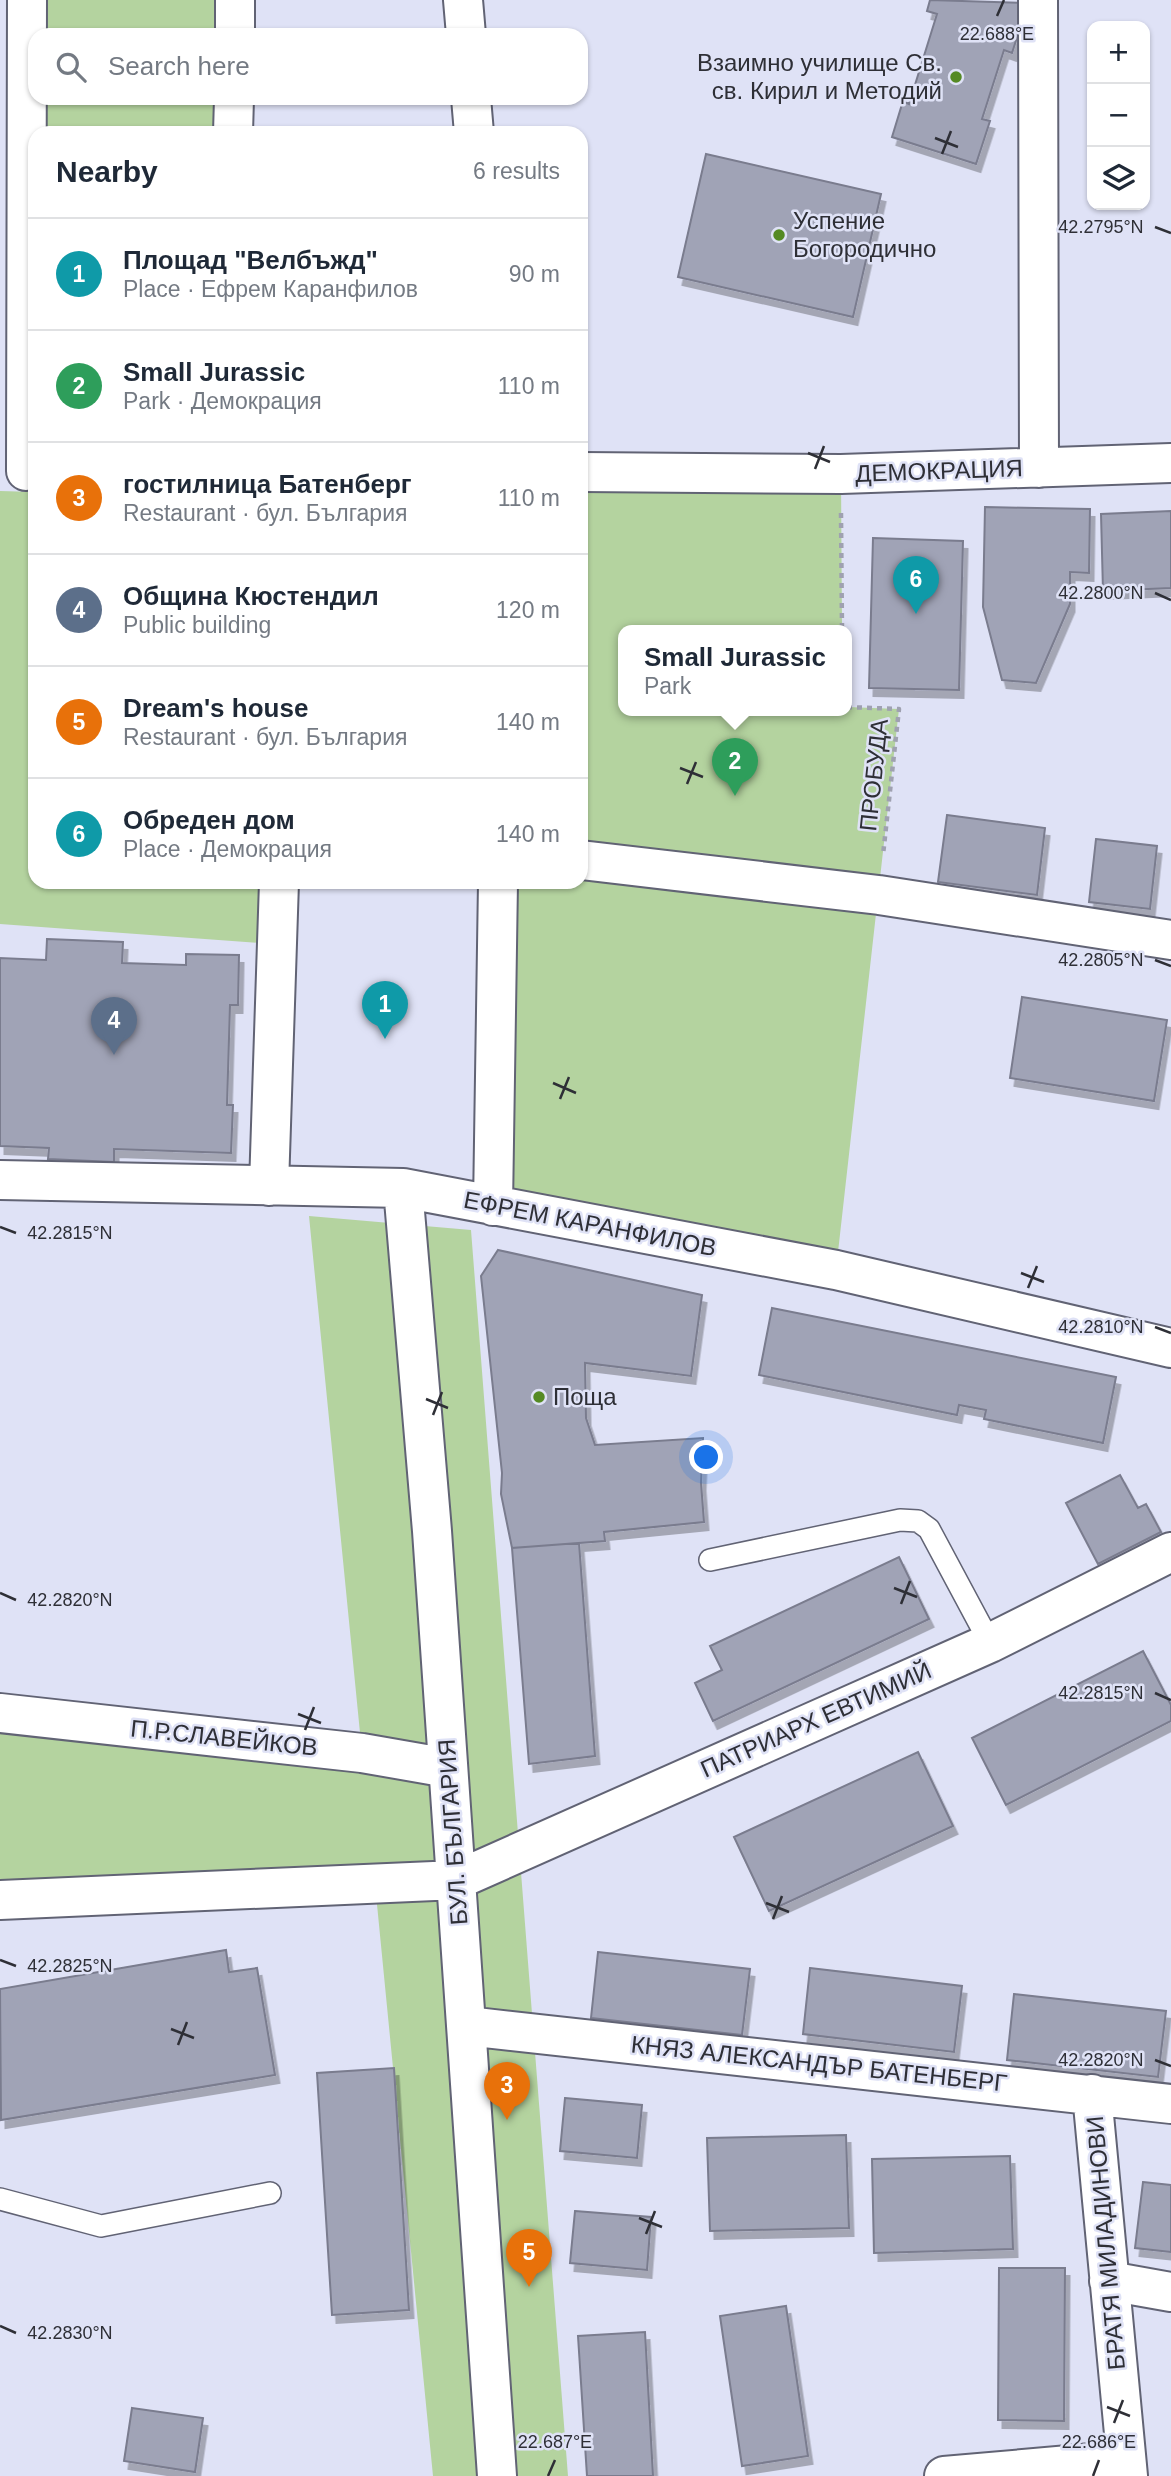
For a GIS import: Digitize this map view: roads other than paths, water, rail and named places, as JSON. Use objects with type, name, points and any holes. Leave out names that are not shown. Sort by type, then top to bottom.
[{"type":"street","points":[[20,471],[27,0]]},
{"type":"street","points":[[234,28],[235,0]]},
{"type":"street","points":[[463,0],[465,28]]},
{"type":"street","points":[[1038,0],[1040,468]]},
{"type":"street","points":[[233,126],[234,105]]},
{"type":"street","points":[[472,105],[473,126]]},
{"type":"street","name":"ДЕМОКРАЦИЯ","points":[[588,472],[841,474],[1171,463]]},
{"type":"street","points":[[588,861],[879,895],[1171,940]]},
{"type":"street","points":[[269,1186],[279,889]]},
{"type":"street","points":[[493,1206],[498,889]]},
{"type":"street","name":"ЕФРЕМ КАРАНФИЛОВ","points":[[0,1180],[402,1188],[836,1270],[1171,1348]]},
{"type":"street","name":"БУЛ. БЪЛГАРИЯ","points":[[402,1188],[457,1880],[497,2476]]},
{"type":"street","name":"ПАТРИАРХ ЕВТИМИЙ","points":[[457,1880],[990,1643],[1171,1552]]},
{"type":"street","name":"П.Р.СЛАВЕЙКОВ","points":[[0,1713],[362,1753],[448,1768]]},
{"type":"street","points":[[0,1900],[457,1880]]},
{"type":"street","name":"КНЯЗ АЛЕКСАНДЪР БАТЕНБЕРГ","points":[[467,2026],[1171,2104]]},
{"type":"street","name":"БРАТЯ МИЛАДИНОВИ","points":[[1092,2094],[1127,2468]]},
{"type":"street","points":[[1109,2281],[1171,2292]]},
{"type":"street","points":[[944,2476],[1127,2468]]},
{"type":"lane","points":[[710,1560],[900,1520],[918,1521],[929,1530],[990,1643]]},
{"type":"lane","points":[[0,2199],[101,2227],[270,2193]]},
{"type":"place","name":"Взаимно училище Св. св. Кирил и Методий","points":[[956,77]]},
{"type":"place","name":"Успение Богородично","points":[[779,235]]},
{"type":"place","name":"Обреден дом","points":[[916,614]]},
{"type":"place","name":"Small Jurassic","points":[[735,796]]},
{"type":"place","name":"Площад \"Велбъжд\"","points":[[385,1039]]},
{"type":"place","name":"Община Кюстендил","points":[[114,1055]]},
{"type":"place","name":"Поща","points":[[539,1397]]},
{"type":"place","name":"гостилница Батенберг","points":[[507,2120]]},
{"type":"place","name":"Dream's house","points":[[529,2287]]}]
